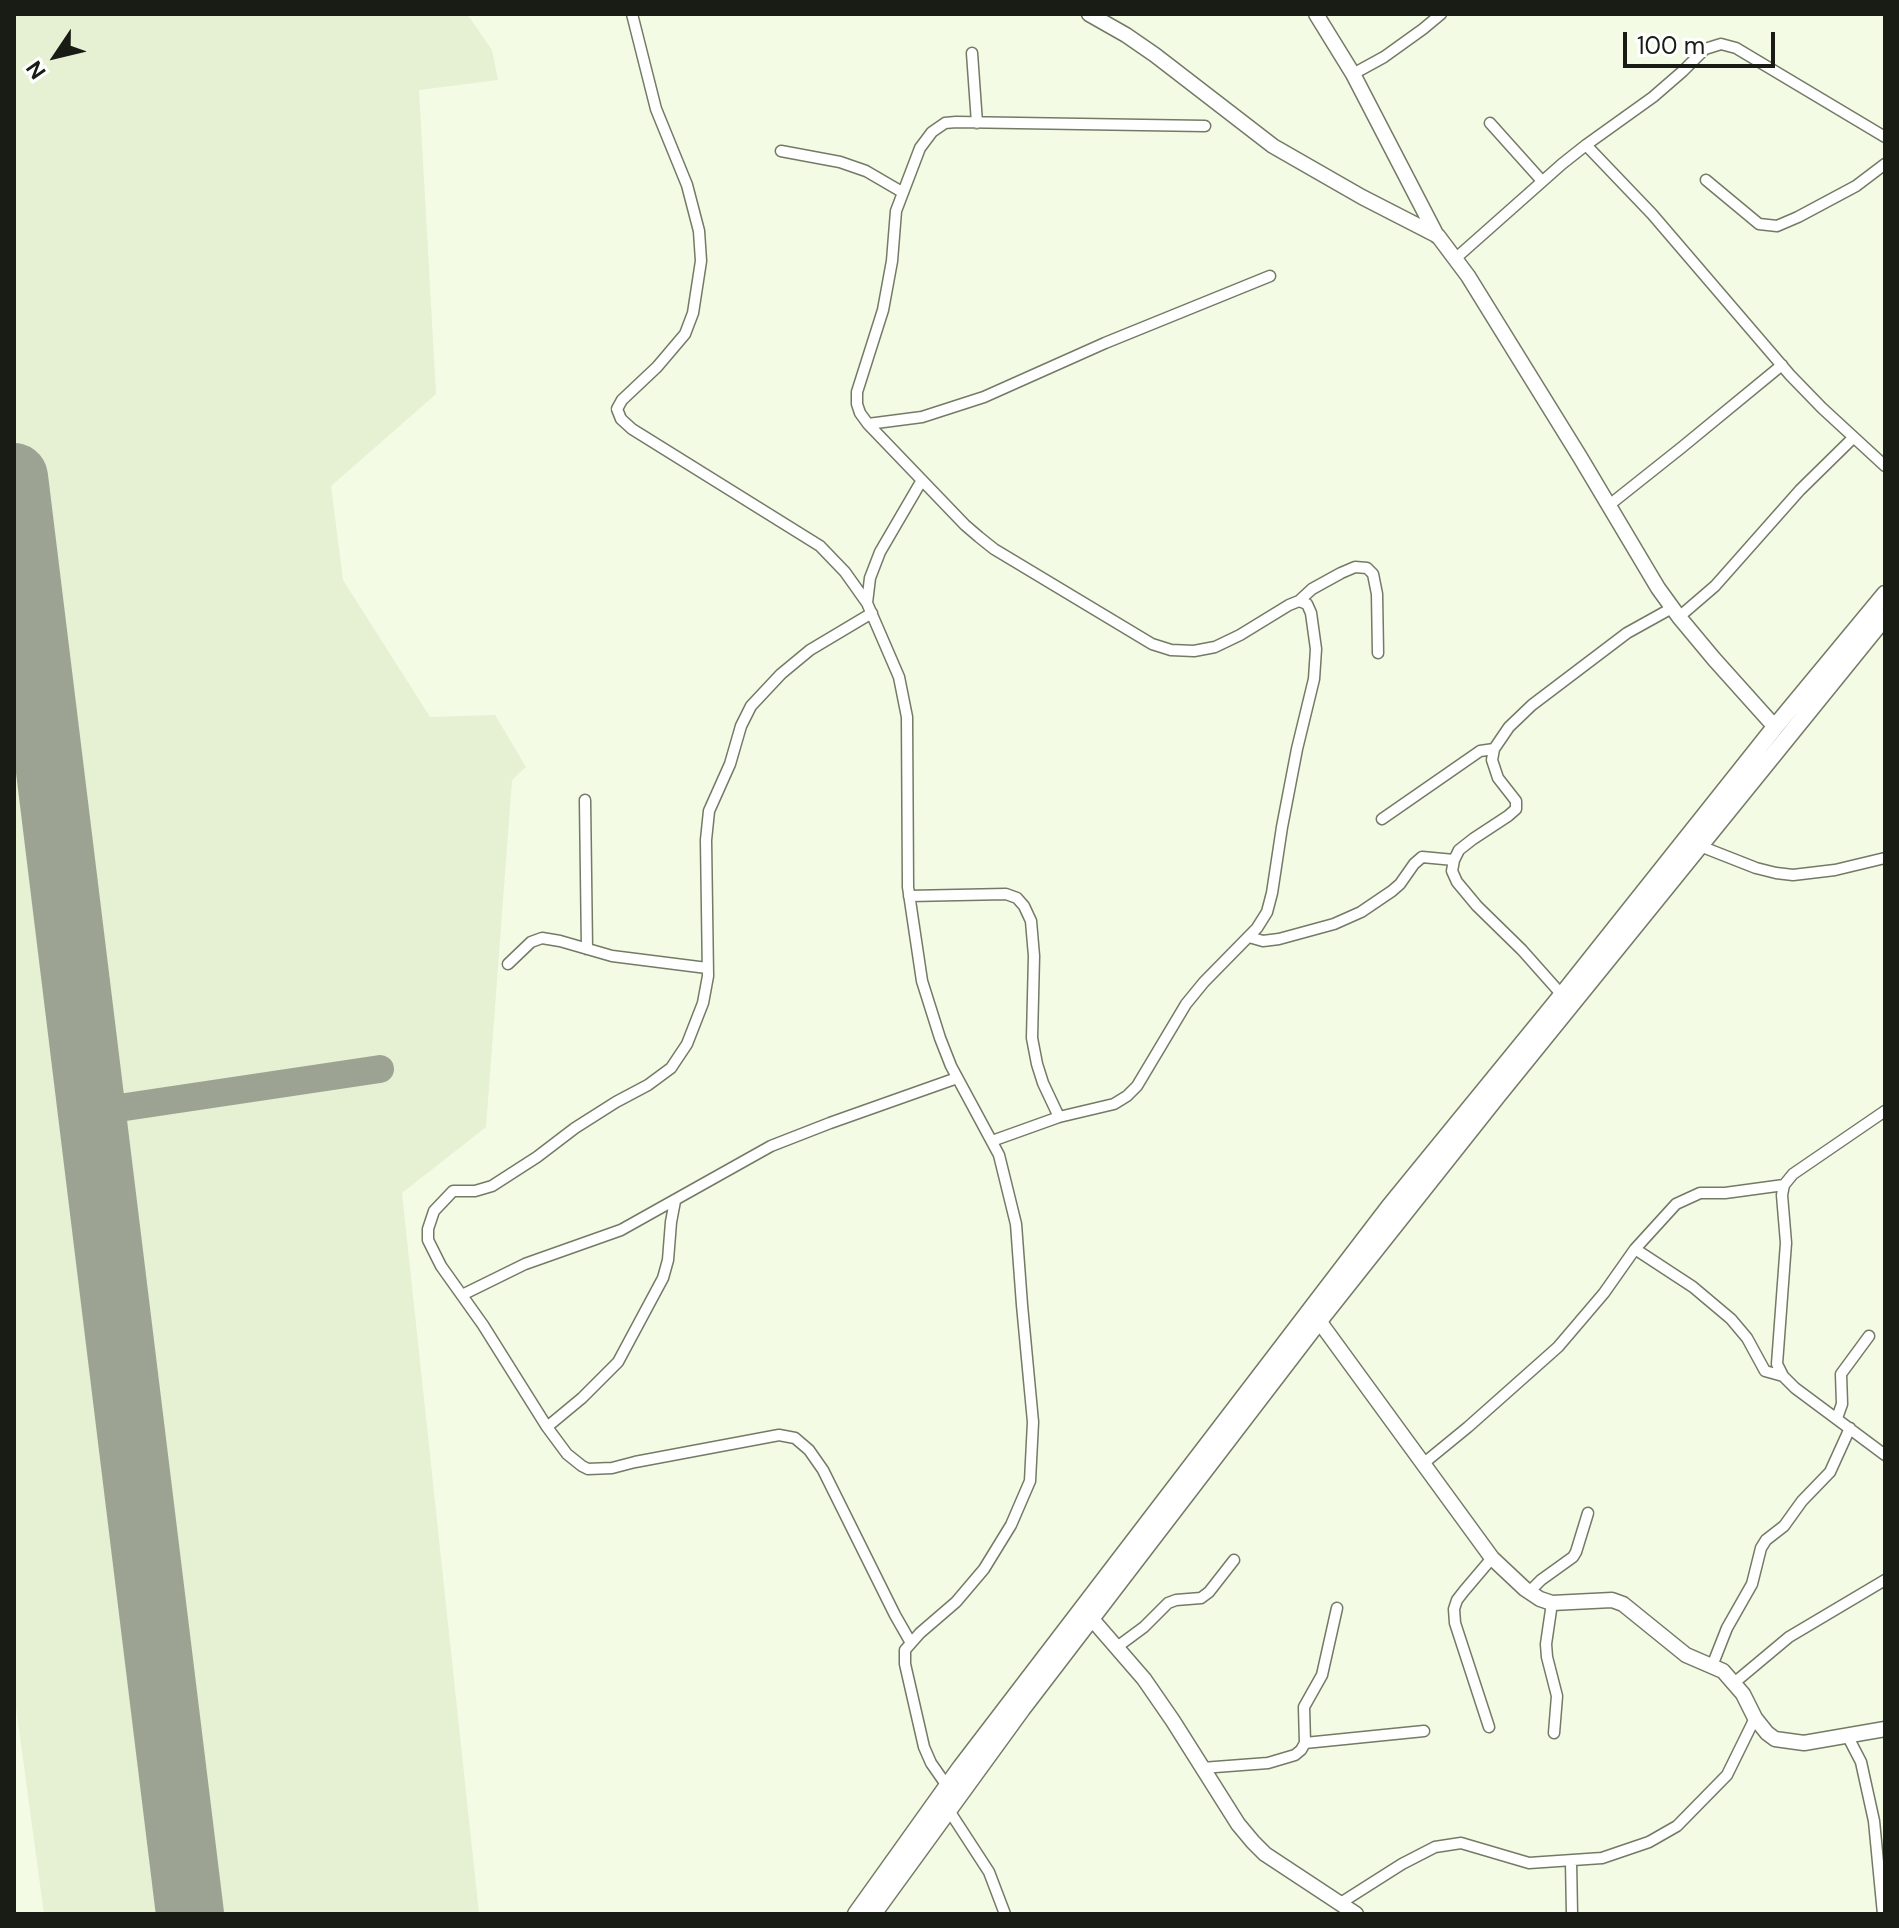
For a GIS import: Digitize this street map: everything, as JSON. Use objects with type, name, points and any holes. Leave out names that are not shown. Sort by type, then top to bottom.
[{"type":"main road","points":[[873,1914],[1087,1613],[1389,1207],[1885,594]]},
{"type":"main road","points":[[856,1914],[947,1786],[1145,1546],[1319,1321],[1885,617]]},
{"type":"street","points":[[632,14],[656,109],[695,212],[701,261],[693,313],[685,334],[617,409],[621,419],[632,429],[820,546],[845,572],[870,608],[899,677],[907,717],[909,896],[922,981],[940,1038],[957,1078],[999,1155],[1016,1224],[1033,1422],[1030,1481],[1011,1525],[984,1569],[956,1602],[905,1650],[905,1664],[924,1747],[947,1786]]},
{"type":"street","points":[[1089,14],[1155,55],[1273,146],[1343,187],[1438,236]]},
{"type":"street","points":[[1316,14],[1353,74],[1438,236],[1456,258],[1676,612],[1775,727]]},
{"type":"street","points":[[1353,74],[1384,57],[1441,14]]},
{"type":"street","points":[[1456,258],[1586,145],[1653,97],[1705,49],[1721,44],[1736,48],[1885,137]]},
{"type":"street","points":[[972,53],[977,123]]},
{"type":"street","points":[[1205,126],[945,123],[932,132],[920,148],[896,211],[892,261],[883,310],[857,392],[857,404],[868,424],[965,525],[994,549],[1152,644],[1171,650],[1194,651],[1215,647],[1355,567],[1367,568],[1373,574],[1377,594],[1378,653]]},
{"type":"street","points":[[1490,123],[1542,181]]},
{"type":"street","points":[[1586,145],[1652,214],[1782,365],[1853,438],[1885,466]]},
{"type":"street","points":[[781,151],[840,162],[866,171],[902,192]]},
{"type":"street","points":[[1706,180],[1750,219],[1759,224],[1777,226],[1856,186],[1885,164]]},
{"type":"street","points":[[868,424],[922,417],[984,397],[1105,343],[1270,276]]},
{"type":"street","points":[[1608,506],[1782,365]]},
{"type":"street","points":[[1562,995],[1477,906],[1452,871],[1459,850],[1516,809],[1513,795],[1494,771],[1494,749],[1509,727],[1532,705],[1627,633],[1676,612],[1715,586],[1800,490],[1853,438]]},
{"type":"street","points":[[870,608],[870,578],[880,552],[922,480]]},
{"type":"street","points":[[992,1141],[1059,1117],[1114,1104],[1127,1096],[1137,1086],[1186,1004],[1257,928],[1267,912],[1294,765],[1314,679],[1316,649],[1311,613],[1307,604],[1299,601]]},
{"type":"street","points":[[870,608],[781,674],[751,706],[741,726],[730,764],[709,811],[706,840],[708,976],[703,1003],[687,1044],[671,1068],[575,1128],[492,1186],[475,1191],[453,1191],[434,1211],[428,1240],[441,1266],[517,1377],[547,1427],[567,1454],[588,1469],[612,1468],[779,1435],[795,1438],[809,1450],[823,1470],[911,1643]]},
{"type":"street","points":[[1382,819],[1480,751],[1494,749]]},
{"type":"street","points":[[585,800],[587,949]]},
{"type":"street","points":[[1700,846],[1756,868],[1793,875],[1835,870],[1885,858]]},
{"type":"street","points":[[1249,937],[1263,941],[1279,939],[1334,924],[1361,912],[1392,891],[1422,857],[1454,860]]},
{"type":"street","points":[[909,896],[1006,894],[1017,898],[1024,906],[1031,921],[1034,956],[1032,1038],[1043,1083],[1059,1117]]},
{"type":"street","points":[[508,964],[531,942],[542,938],[612,956],[707,968]]},
{"type":"street","points":[[462,1295],[525,1264],[621,1230],[771,1146],[957,1078]]},
{"type":"street","points":[[1885,1111],[1793,1174],[1784,1185],[1786,1243],[1777,1364],[1795,1388],[1885,1455]]},
{"type":"street","points":[[1424,1463],[1558,1347],[1669,1211],[1700,1193],[1784,1185]]},
{"type":"street","points":[[547,1427],[618,1362],[663,1278],[675,1201]]},
{"type":"street","points":[[1635,1249],[1693,1287],[1731,1319],[1747,1338],[1765,1371],[1783,1376]]},
{"type":"street","points":[[1319,1321],[1492,1558],[1529,1592],[1552,1603],[1612,1600],[1623,1604],[1686,1655],[1723,1671],[1743,1694],[1755,1718],[1775,1739],[1804,1743],[1885,1729]]},
{"type":"street","points":[[1837,1418],[1842,1404],[1841,1374],[1869,1336]]},
{"type":"street","points":[[1712,1666],[1727,1628],[1752,1584],[1761,1548],[1790,1520],[1802,1501],[1830,1472],[1850,1428]]},
{"type":"street","points":[[1529,1592],[1573,1557],[1588,1513]]},
{"type":"street","points":[[1489,1727],[1455,1623],[1454,1609],[1457,1600],[1492,1558]]},
{"type":"street","points":[[1117,1647],[1144,1627],[1168,1603],[1201,1598],[1234,1560]]},
{"type":"street","points":[[1734,1683],[1782,1642],[1885,1580]]},
{"type":"street","points":[[1552,1603],[1546,1644],[1557,1696],[1554,1733]]},
{"type":"street","points":[[1202,1768],[1268,1763],[1301,1750],[1305,1743],[1304,1707],[1325,1665],[1337,1608]]},
{"type":"street","points":[[1087,1613],[1152,1690],[1238,1824],[1253,1842],[1265,1854],[1356,1914]]},
{"type":"street","points":[[1339,1904],[1435,1847],[1461,1843],[1529,1863],[1602,1858],[1649,1842],[1677,1826],[1727,1775],[1755,1718]]},
{"type":"street","points":[[1305,1743],[1424,1731]]},
{"type":"street","points":[[1847,1735],[1861,1762],[1874,1821],[1883,1914]]},
{"type":"street","points":[[948,1809],[989,1872],[1005,1914]]},
{"type":"street","points":[[1571,1861],[1572,1914]]},
{"type":"shaded area","points":[[14,14],[467,14],[492,50],[498,80],[419,90],[436,394],[331,486],[343,580],[430,717],[495,715],[526,767],[512,780],[486,1127],[402,1193],[479,1914],[44,1914],[14,1692]]},
{"type":"taxiway","points":[[92,1112],[380,1069]]},
{"type":"runway","points":[[14,477],[190,1914]]}]
